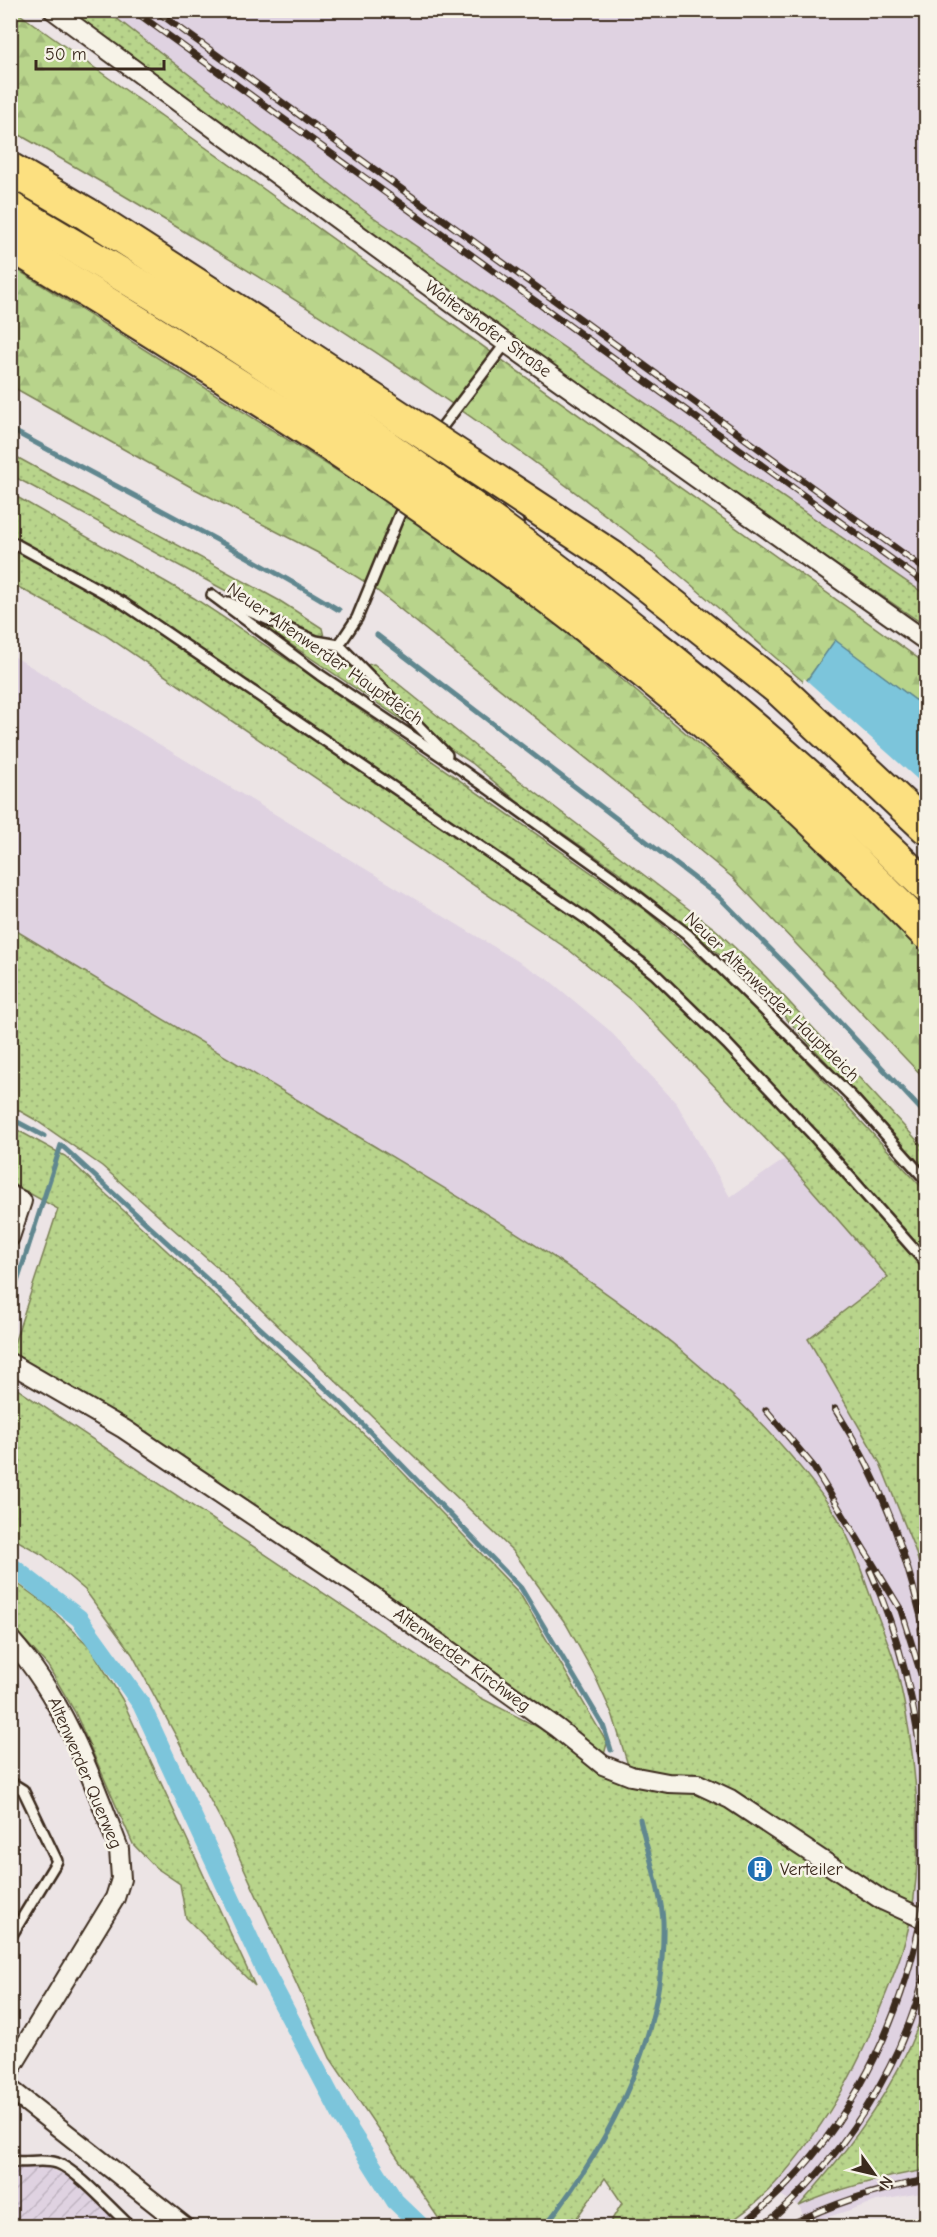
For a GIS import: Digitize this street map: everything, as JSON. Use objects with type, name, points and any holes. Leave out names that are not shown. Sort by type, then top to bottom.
[{"type":"highway","points":[[10,169],[87,214],[330,370],[612,556],[780,690],[927,827]]},
{"type":"highway","points":[[25,211],[218,333],[483,514],[603,603],[712,690],[819,783],[927,886]]},
{"type":"highway","points":[[10,244],[279,409],[395,487],[543,594],[690,711],[798,807],[927,933]]},
{"type":"street","name":"Waltershofer Straße","points":[[54,10],[506,343],[927,640]]},
{"type":"street","points":[[10,1237],[16,1198]]},
{"type":"street","name":"Altenwerder Kirchweg","points":[[10,1363],[124,1429],[373,1596],[557,1728],[603,1765],[631,1776],[668,1783],[698,1784],[730,1799],[882,1900],[927,1920]]},
{"type":"street","name":"Altenwerder Querweg","points":[[10,1639],[36,1670],[68,1724],[119,1849],[122,1868],[115,1898],[10,2070]]},
{"type":"street","points":[[10,2089],[184,2226]]},
{"type":"lane","points":[[10,196],[25,211]]},
{"type":"lane","points":[[97,247],[214,318]]},
{"type":"lane","points":[[339,645],[357,618],[398,515],[436,435],[506,343]]},
{"type":"lane","points":[[419,447],[529,531]]},
{"type":"lane","points":[[10,541],[123,603],[588,921],[655,974],[727,1044],[812,1134],[927,1263]]},
{"type":"lane","name":"Neuer Altenwerder Hauptdeich","points":[[462,770],[339,645],[316,641],[212,595],[320,675],[462,770],[615,879],[687,934],[852,1097],[927,1180]]},
{"type":"lane","points":[[665,641],[819,771],[927,877]]},
{"type":"lane","points":[[10,1782],[23,1790],[57,1861],[10,1938]]},
{"type":"lane","points":[[10,2161],[21,2163],[41,2160],[57,2163],[71,2171],[130,2226]]},
{"type":"shaded area","points":[[107,11],[926,11],[926,595],[369,214]]},
{"type":"shaded area","points":[[10,654],[549,980],[609,1030],[677,1104],[730,1197],[785,1159],[889,1277],[808,1339],[880,1463],[915,1550],[926,1587],[926,2004],[905,2055],[879,2103],[837,2163],[800,2205],[856,2186],[926,2170],[926,2192],[877,2201],[807,2224],[799,2206],[769,2188],[802,2152],[835,2105],[864,2048],[911,1915],[918,1826],[804,1473],[754,1417],[697,1364],[615,1300],[499,1221],[11,927]]},
{"type":"shaded area","points":[[10,2168],[49,2168],[67,2176],[122,2226],[11,2226]]},
{"type":"green space","points":[[14,10],[926,664],[926,708],[835,641],[805,683],[626,531],[478,422],[326,320],[248,271],[11,130],[10,11]]},
{"type":"green space","points":[[70,11],[107,11],[369,214],[926,595],[926,626],[766,517],[477,312]]},
{"type":"green space","points":[[10,265],[401,511],[560,627],[784,816],[860,886],[926,956],[926,1080],[733,878],[370,585],[320,554],[191,487],[11,386]]},
{"type":"green space","points":[[11,454],[280,601],[322,628],[324,637],[256,607],[11,475]]},
{"type":"green space","points":[[10,493],[194,598],[301,669],[646,911],[717,972],[794,1048],[926,1192],[926,1255],[732,1044],[530,875],[172,630],[11,536]]},
{"type":"green space","points":[[10,541],[123,603],[433,812],[655,974],[727,1044],[926,1263],[926,1587],[915,1550],[880,1463],[808,1339],[888,1277],[785,1159],[632,1001],[569,950],[105,635],[11,583]]},
{"type":"green space","points":[[260,619],[342,659],[404,718],[404,721],[259,623]]},
{"type":"green space","points":[[374,664],[486,755],[715,929],[766,977],[926,1150],[926,1170],[773,1004],[709,945],[617,871],[518,802],[472,763],[446,746],[364,665]]},
{"type":"green space","points":[[10,927],[427,1177],[557,1259],[622,1304],[684,1353],[742,1404],[793,1459],[842,1526],[892,1654],[904,1703],[913,1763],[918,1826],[911,1916],[899,1960],[871,2031],[830,2110],[791,2165],[770,2189],[748,2209],[726,2224],[712,2228],[661,2226],[656,2219],[649,2226],[608,2226],[622,2203],[605,2178],[571,2226],[446,2226],[441,2222],[330,2058],[230,1837],[132,1654],[85,1590],[43,1555],[11,1537],[11,1385],[481,1698],[631,1775],[613,1716],[594,1674],[566,1624],[513,1551],[222,1272],[102,1166],[34,1119],[11,1106]]},
{"type":"green space","points":[[10,1126],[65,1156],[382,1451],[520,1594],[607,1743],[604,1755],[123,1425],[11,1353],[58,1209],[11,1183]]},
{"type":"green space","points":[[11,1579],[47,1605],[90,1647],[122,1699],[255,1986],[186,1918],[180,1884],[155,1867],[133,1844],[75,1712],[48,1666],[11,1625]]},
{"type":"green space","points":[[926,2004],[926,2170],[861,2184],[799,2206],[856,2136],[889,2086],[916,2032]]},
{"type":"water","points":[[835,640],[926,708],[926,794],[805,683]]},
{"type":"pier","points":[[804,678],[926,787],[926,797],[802,685]]},
{"type":"waterway","points":[[10,429],[217,540],[339,610]]},
{"type":"waterway","points":[[377,635],[719,897],[791,970],[926,1115]]},
{"type":"waterway","points":[[10,1118],[44,1136]]},
{"type":"waterway","points":[[10,1304],[61,1145],[346,1407],[521,1588],[603,1725],[611,1750]]},
{"type":"waterway","points":[[10,1565],[79,1618],[141,1704],[262,1965],[343,2119],[395,2201],[421,2226]]},
{"type":"waterway","points":[[545,2226],[592,2158],[613,2121],[645,2044],[655,2004],[662,1963],[663,1921],[657,1884],[640,1819]]},
{"type":"railway","points":[[133,10],[926,584]]},
{"type":"railway","points":[[155,10],[926,570]]},
{"type":"railway","points":[[835,1409],[867,1464],[891,1519],[910,1575],[926,1637]]},
{"type":"railway","points":[[766,1410],[813,1466],[901,1610],[926,1690]]},
{"type":"railway","points":[[870,1570],[892,1628],[909,1688],[920,1749],[926,1811]]},
{"type":"railway","points":[[921,1629],[926,1663]]},
{"type":"railway","points":[[740,2226],[775,2196],[807,2162],[835,2126],[860,2087],[898,2002],[912,1958],[923,1905],[926,1849]]},
{"type":"railway","points":[[763,2226],[818,2174],[865,2110],[902,2040],[916,2004],[926,1968]]},
{"type":"railway","points":[[788,2226],[855,2198],[926,2180]]},
{"type":"place","name":"Verteiler","points":[[760,1869]]}]
